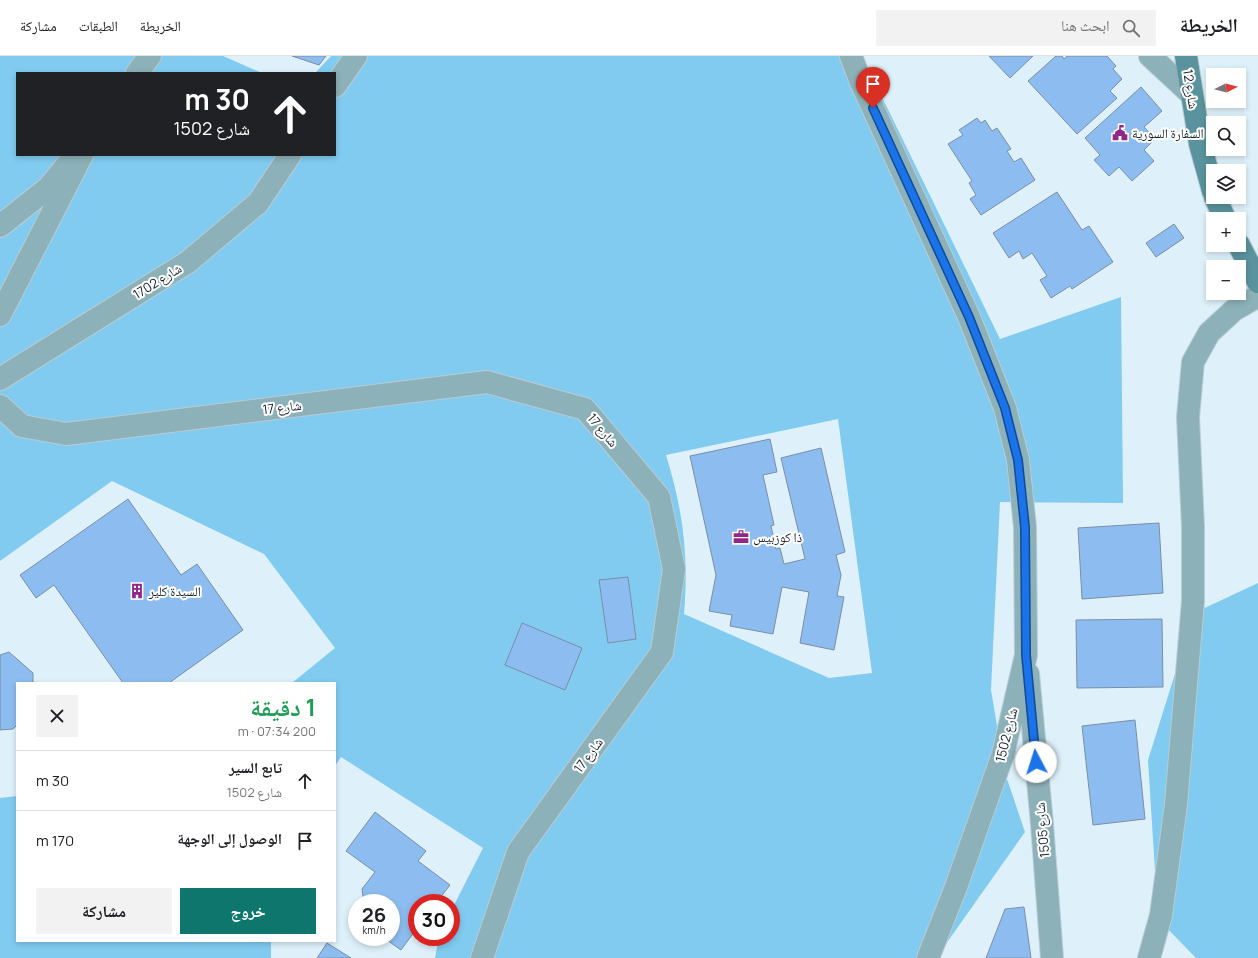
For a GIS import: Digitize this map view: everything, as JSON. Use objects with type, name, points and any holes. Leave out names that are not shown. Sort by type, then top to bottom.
[{"type":"main road","name":"شارع 12","points":[[1186,56],[1200,144],[1206,166]]},
{"type":"main road","points":[[1242,252],[1258,282]]},
{"type":"street","points":[[138,72],[150,56]]},
{"type":"street","points":[[336,85],[356,56]]},
{"type":"street","name":"شارع 1502","points":[[851,56],[860,80],[969,317],[1005,408],[1018,460],[1025,527],[1026,655],[1003,754],[956,887],[928,958]]},
{"type":"street","points":[[1150,56],[1192,95]]},
{"type":"street","points":[[0,226],[48,188],[75,156]]},
{"type":"street","points":[[0,315],[81,156]]},
{"type":"street","name":"شارع 1702","points":[[0,379],[188,262],[258,203],[289,156]]},
{"type":"street","points":[[1149,958],[1160,915],[1176,804],[1193,601],[1193,527],[1188,417],[1193,362],[1209,333],[1234,310],[1258,296]]},
{"type":"street","name":"شارع 17","points":[[0,406],[22,426],[66,434],[487,382],[585,409],[658,496],[674,569],[662,652],[518,852],[482,958]]},
{"type":"street","name":"شارع 1505","points":[[1026,655],[1042,824],[1052,958]]},
{"type":"shaded area","points":[[0,56],[223,56],[260,72],[16,72],[16,156],[336,156],[336,72],[316,72],[331,56],[862,56],[1000,339],[1121,297],[1123,503],[1000,502],[991,690],[1005,773],[1025,832],[948,941],[939,958],[435,958],[437,946],[460,946],[460,894],[483,848],[341,757],[336,764],[336,682],[293,682],[335,648],[264,554],[112,481],[0,561]],"holes":[[[838,419],[872,673],[829,678],[684,614],[686,572],[683,533],[677,495],[666,455]]]},
{"type":"shaded area","points":[[1258,583],[1258,958],[1196,958],[1158,919],[1148,760],[1194,613]]},
{"type":"shaded area","points":[[16,796],[16,942],[271,942],[271,958],[0,958],[0,798]]},
{"type":"building","points":[[292,56],[326,56],[319,65]]},
{"type":"building","points":[[989,56],[1033,56],[1010,78]]},
{"type":"building","points":[[1056,56],[1062,56],[1064,59],[1067,56],[1107,56],[1116,66],[1113,69],[1122,79],[1110,91],[1117,98],[1077,134],[1028,81]]},
{"type":"building","name":"السفارة السورية","points":[[1141,87],[1162,111],[1144,127],[1155,139],[1144,150],[1154,161],[1132,181],[1119,167],[1109,176],[1094,160],[1100,155],[1085,138]]},
{"type":"building","points":[[977,118],[981,123],[985,120],[992,131],[997,128],[1011,149],[1007,151],[1014,162],[1021,158],[1035,180],[981,215],[970,199],[976,195],[969,183],[972,181],[948,144],[963,135],[959,130]]},
{"type":"building","points":[[1057,192],[1082,230],[1089,226],[1113,262],[1072,289],[1070,286],[1051,298],[1040,280],[1047,276],[1032,253],[1023,259],[1019,251],[1009,258],[993,233]]},
{"type":"building","points":[[1174,224],[1184,238],[1156,257],[1146,243]]},
{"type":"building","name":"ذا كوزبيس","points":[[770,439],[777,472],[763,475],[774,525],[771,526],[776,549],[780,548],[784,564],[805,559],[781,458],[821,448],[845,552],[836,555],[841,575],[837,596],[844,597],[834,650],[800,643],[809,592],[782,587],[773,634],[730,626],[732,615],[709,611],[716,575],[690,456]]},
{"type":"building","name":"السيدة كلير","points":[[128,499],[181,575],[197,564],[243,630],[170,682],[122,682],[54,585],[36,598],[20,575]]},
{"type":"building","points":[[1159,523],[1163,593],[1082,599],[1078,528]]},
{"type":"building","points":[[628,577],[636,639],[608,643],[599,580]]},
{"type":"building","points":[[1162,619],[1163,687],[1077,688],[1076,620]]},
{"type":"building","points":[[522,623],[582,648],[565,690],[505,665]]},
{"type":"building","points":[[9,652],[33,673],[33,682],[16,682],[16,726],[13,729],[0,730],[0,655]]},
{"type":"building","points":[[1135,720],[1145,819],[1093,825],[1082,726]]},
{"type":"building","points":[[375,812],[426,851],[418,861],[450,885],[443,894],[408,894],[408,940],[401,950],[395,946],[400,946],[400,894],[363,894],[362,889],[375,872],[346,851]]},
{"type":"building","points":[[1024,907],[1031,958],[986,958],[1005,909]]},
{"type":"building","points":[[327,943],[351,958],[317,958]]},
{"type":"place","name":"السفارة السورية","points":[[1120,133]]},
{"type":"place","name":"ذا كوزبيس","points":[[741,537]]},
{"type":"place","name":"السيدة كلير","points":[[137,591]]},
{"type":"route","points":[[873,108],[969,317],[1005,408],[1018,460],[1025,527],[1026,655],[1036,762]]}]
